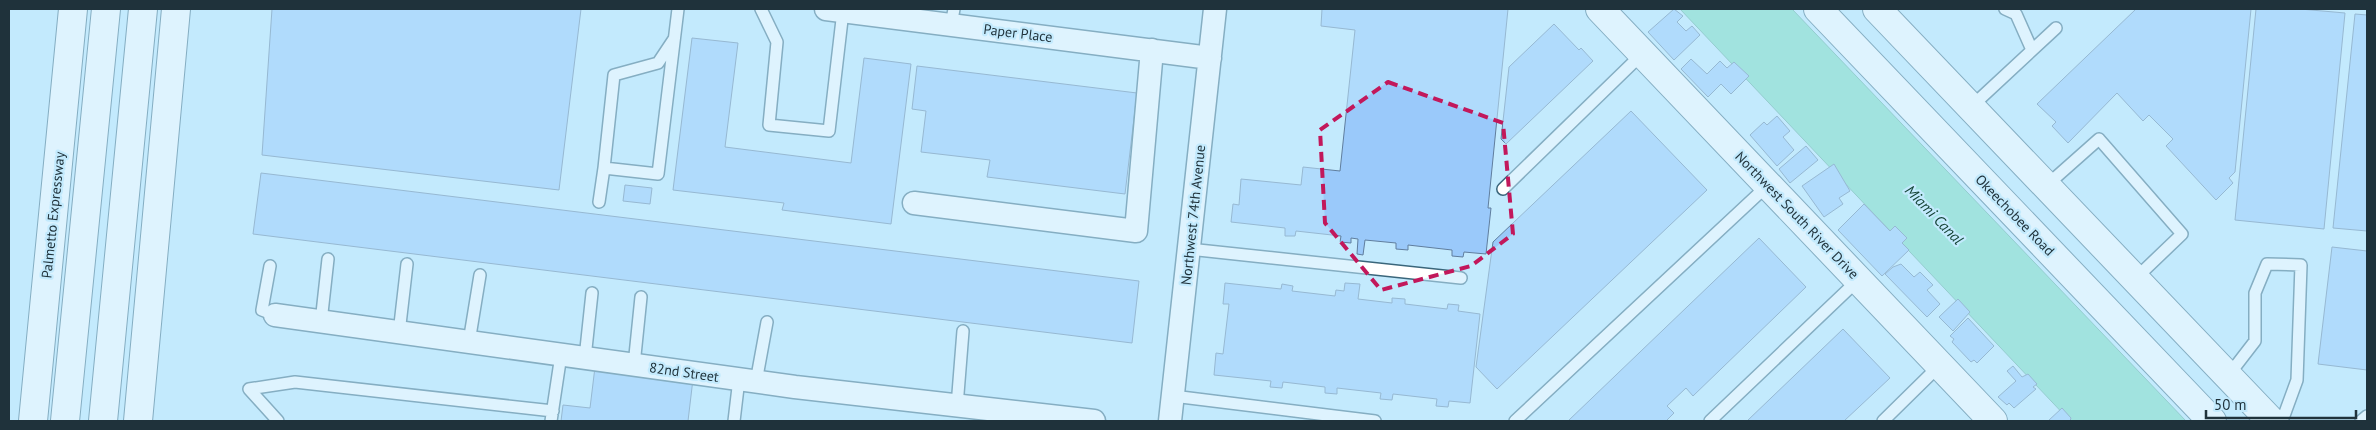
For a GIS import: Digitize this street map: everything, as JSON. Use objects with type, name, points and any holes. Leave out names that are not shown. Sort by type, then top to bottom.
[{"type":"main road","name":"Palmetto Expressway","points":[[33,421],[73,9]]},
{"type":"main road","points":[[65,421],[106,9]]},
{"type":"main road","points":[[103,418],[143,9]]},
{"type":"main road","points":[[138,421],[176,9]]},
{"type":"main road","name":"Northwest South River Drive","points":[[1600,9],[1993,421]]},
{"type":"main road","name":"Okeechobee Road","points":[[1818,9],[2212,421]]},
{"type":"main road","points":[[1877,9],[2271,421]]},
{"type":"street","name":"Northwest 74th Avenue","points":[[1170,421],[1215,9]]},
{"type":"street","name":"Paper Place","points":[[835,10],[953,17],[1210,58]]},
{"type":"street","points":[[914,203],[1136,231],[1152,50]]},
{"type":"street","name":"82nd Street","points":[[275,315],[748,380],[1094,421]]},
{"type":"lane","points":[[604,168],[658,174],[678,9]]},
{"type":"lane","points":[[761,9],[777,42],[769,125],[829,131],[835,10]]},
{"type":"lane","points":[[2005,9],[2016,14],[2032,50]]},
{"type":"lane","points":[[1970,107],[2056,28]]},
{"type":"lane","points":[[599,202],[614,76],[658,64],[674,39]]},
{"type":"lane","points":[[1503,189],[1643,53]]},
{"type":"lane","points":[[2046,186],[2099,139],[2182,234],[2135,279]]},
{"type":"lane","points":[[1515,421],[1768,185]]},
{"type":"lane","points":[[1189,249],[1461,278]]},
{"type":"lane","points":[[321,322],[328,259]]},
{"type":"lane","points":[[399,332],[407,264]]},
{"type":"lane","points":[[2228,376],[2255,341],[2255,293],[2267,264],[2301,265],[2298,380],[2282,421]]},
{"type":"lane","points":[[270,266],[262,310],[275,315]]},
{"type":"lane","points":[[469,342],[480,275]]},
{"type":"lane","points":[[1710,421],[1858,280]]},
{"type":"lane","points":[[585,358],[592,293]]},
{"type":"lane","points":[[634,365],[641,297]]},
{"type":"lane","points":[[734,421],[766,322]]},
{"type":"lane","points":[[957,406],[963,331]]},
{"type":"lane","points":[[278,421],[249,389],[296,382],[552,416],[561,355]]},
{"type":"lane","points":[[1883,421],[1940,365]]},
{"type":"lane","points":[[1173,396],[1375,421]]},
{"type":"highlighted area","points":[[1388,82],[1503,123],[1513,234],[1471,266],[1381,290],[1325,223],[1320,130]]},
{"type":"water","name":"Miami Canal","points":[[1680,9],[1792,9],[2186,421],[2070,421]]},
{"type":"building","points":[[272,9],[581,9],[559,190],[262,155]]},
{"type":"building","points":[[1322,9],[1508,9],[1488,208],[1491,208],[1486,254],[1464,252],[1463,257],[1452,256],[1452,250],[1408,245],[1408,250],[1396,249],[1396,243],[1365,240],[1363,255],[1357,254],[1358,239],[1351,238],[1351,243],[1340,242],[1341,236],[1296,231],[1295,236],[1285,236],[1285,228],[1231,222],[1233,204],[1239,205],[1241,179],[1301,185],[1303,167],[1340,171],[1355,30],[1321,26]]},
{"type":"building","points":[[1674,9],[1683,16],[1677,22],[1686,31],[1692,26],[1700,35],[1674,60],[1648,32]]},
{"type":"building","points":[[2136,9],[2251,9],[2235,172],[2229,178],[2233,183],[2216,200],[2166,146],[2173,139],[2149,115],[2143,121],[2117,93],[2068,143],[2052,126],[2056,122],[2037,104]]},
{"type":"building","points":[[2256,9],[2300,9],[2345,13],[2324,229],[2235,220]]},
{"type":"building","points":[[2355,14],[2367,15],[2367,231],[2333,228]]},
{"type":"building","points":[[1554,24],[1579,50],[1581,48],[1593,61],[1506,144],[1501,139],[1509,67]]},
{"type":"building","points":[[692,38],[738,43],[725,147],[851,163],[864,58],[911,64],[891,224],[782,210],[784,203],[673,190]]},
{"type":"building","points":[[1691,59],[1707,74],[1720,61],[1727,68],[1734,62],[1749,76],[1731,94],[1721,84],[1708,97],[1681,69]]},
{"type":"building","points":[[917,66],[1137,93],[1125,194],[987,177],[990,160],[921,152],[926,111],[912,109]]},
{"type":"building","points":[[1631,111],[1707,190],[1497,389],[1476,367],[1493,242]]},
{"type":"building","points":[[1777,116],[1790,131],[1783,137],[1794,150],[1777,166],[1750,135],[1764,122],[1767,125]]},
{"type":"building","points":[[1806,146],[1818,160],[1790,183],[1779,169]]},
{"type":"building","points":[[1834,164],[1850,191],[1839,198],[1843,204],[1824,217],[1802,186]]},
{"type":"building","points":[[261,173],[1139,281],[1132,343],[253,234]]},
{"type":"building","points":[[625,185],[652,188],[650,204],[623,201]]},
{"type":"building","points":[[1864,204],[1890,231],[1895,226],[1907,238],[1902,243],[1909,250],[1882,276],[1838,230]]},
{"type":"building","points":[[1759,238],[1806,287],[1693,396],[1686,388],[1667,406],[1674,413],[1666,421],[1568,421]]},
{"type":"building","points":[[2332,247],[2367,251],[2367,370],[2318,364]]},
{"type":"building","points":[[1901,264],[1914,277],[1920,272],[1933,285],[1927,290],[1940,304],[1927,317],[1885,274],[1893,267]]},
{"type":"building","points":[[1225,283],[1281,289],[1282,284],[1293,286],[1292,291],[1335,296],[1336,290],[1344,291],[1345,283],[1360,284],[1358,299],[1392,303],[1392,298],[1405,299],[1405,304],[1447,309],[1448,304],[1459,305],[1458,311],[1480,314],[1470,403],[1449,401],[1448,407],[1436,406],[1437,399],[1393,394],[1392,400],[1380,399],[1381,393],[1337,388],[1337,394],[1325,393],[1325,387],[1283,382],[1282,388],[1270,387],[1271,381],[1214,375],[1216,353],[1223,354],[1229,304],[1223,304]]},
{"type":"building","points":[[1958,299],[1970,312],[1953,331],[1939,317]]},
{"type":"building","points":[[1968,318],[1994,346],[1977,363],[1974,360],[1971,362],[1952,342],[1954,339],[1950,336]]},
{"type":"building","points":[[1843,329],[1890,378],[1844,421],[1747,421]]},
{"type":"building","points":[[2013,366],[2022,377],[2028,374],[2037,384],[2033,387],[2036,389],[2014,408],[1998,397],[2016,381],[2007,371]]},
{"type":"building","points":[[595,367],[693,379],[688,421],[561,421],[563,405],[590,408]]},
{"type":"building","points":[[2062,408],[2071,418],[2070,421],[2048,421]]}]
